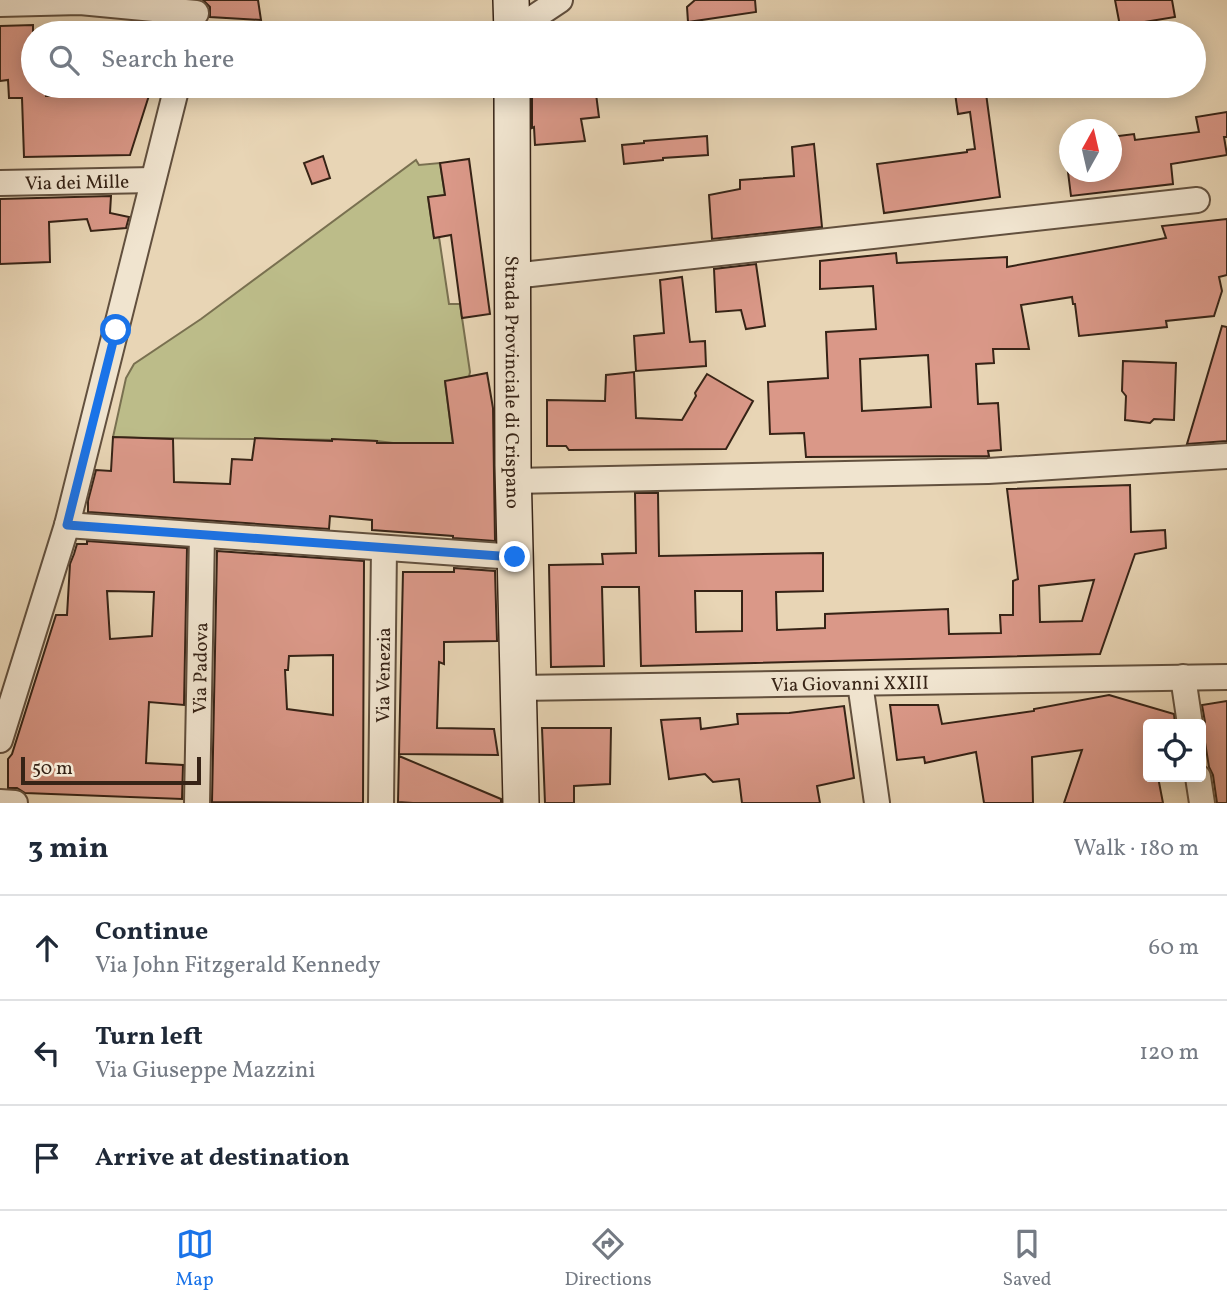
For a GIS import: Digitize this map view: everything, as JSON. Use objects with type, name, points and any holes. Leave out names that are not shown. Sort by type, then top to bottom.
[{"type":"street","points":[[514,21],[560,0]]},
{"type":"street","points":[[0,4],[129,3],[197,15]]},
{"type":"street","points":[[0,740],[67,525],[174,98]]},
{"type":"street","name":"Strada Provinciale di Crispano","points":[[512,98],[513,481],[521,803]]},
{"type":"street","name":"Via dei Mille","points":[[0,183],[153,180]]},
{"type":"street","points":[[513,276],[1196,200]]},
{"type":"street","points":[[513,481],[988,471],[1227,456]]},
{"type":"street","points":[[67,525],[515,557]]},
{"type":"street","name":"Via Padova","points":[[197,803],[202,535]]},
{"type":"street","name":"Via Venezia","points":[[381,803],[384,548]]},
{"type":"street","points":[[1183,677],[1189,719]]},
{"type":"street","name":"Via Giovanni XXIII","points":[[518,688],[1227,677]]},
{"type":"street","points":[[860,683],[877,803]]},
{"type":"street","points":[[1199,782],[1202,803]]},
{"type":"street","points":[[0,802],[15,803]]},
{"type":"green space","points":[[416,160],[419,165],[440,163],[445,195],[428,197],[434,238],[439,237],[449,304],[460,304],[470,372],[469,377],[445,382],[453,443],[113,437],[126,378],[134,364],[201,319]]},
{"type":"building","points":[[203,0],[258,0],[261,20],[210,17],[210,7]]},
{"type":"building","points":[[695,0],[755,0],[756,12],[688,21],[687,7]]},
{"type":"building","points":[[1115,0],[1172,0],[1175,17],[1151,21],[1119,21]]},
{"type":"building","points":[[21,25],[21,98],[9,98],[8,80],[0,81],[0,26]]},
{"type":"building","points":[[22,98],[148,98],[130,155],[24,157]]},
{"type":"building","points":[[532,98],[597,98],[599,117],[581,119],[585,141],[535,145],[534,127],[532,128]]},
{"type":"building","points":[[956,98],[987,98],[1000,197],[884,213],[877,164],[975,149],[970,112],[958,114]]},
{"type":"building","points":[[1227,112],[1227,137],[1224,137],[1227,155],[1171,164],[1173,184],[1071,196],[1069,182],[1122,182],[1122,136],[1134,134],[1135,140],[1199,132],[1196,117]]},
{"type":"building","points":[[707,136],[708,155],[624,164],[622,145]]},
{"type":"building","points":[[814,144],[822,227],[712,239],[709,195],[740,189],[740,180],[794,176],[792,147]]},
{"type":"building","points":[[323,156],[330,178],[312,184],[304,163]]},
{"type":"building","points":[[469,159],[490,314],[462,318],[451,235],[434,238],[428,197],[445,195],[440,163]]},
{"type":"building","points":[[111,196],[110,213],[129,217],[126,228],[91,231],[87,219],[49,222],[50,262],[0,264],[0,199]]},
{"type":"building","points":[[1227,219],[1227,275],[1219,277],[1222,291],[1214,316],[1166,321],[1167,327],[1079,336],[1072,297],[1021,305],[1029,349],[993,349],[994,363],[976,364],[978,404],[998,403],[1001,450],[988,451],[989,456],[806,457],[804,433],[770,434],[768,382],[828,378],[826,332],[876,329],[873,286],[820,289],[820,261],[896,253],[897,263],[1007,257],[1007,267],[1166,238],[1162,226]],"holes":[[[928,355],[931,407],[862,411],[860,359]]]},
{"type":"building","points":[[756,264],[765,326],[746,329],[741,310],[716,312],[714,269]]},
{"type":"building","points":[[682,277],[690,342],[705,341],[706,366],[636,371],[634,336],[664,333],[660,280]]},
{"type":"building","points":[[1222,326],[1227,327],[1227,441],[1187,444]]},
{"type":"building","points":[[1123,361],[1176,363],[1174,420],[1154,419],[1150,423],[1125,420]]},
{"type":"building","points":[[634,372],[636,418],[682,420],[707,374],[753,401],[726,449],[569,450],[566,446],[547,446],[547,400],[605,401],[606,375]]},
{"type":"building","points":[[487,373],[493,408],[495,541],[372,530],[372,520],[330,516],[329,529],[88,512],[96,470],[111,471],[113,437],[173,439],[174,482],[230,484],[232,459],[252,460],[255,438],[453,443],[445,381]]},
{"type":"building","points":[[1130,485],[1131,532],[1165,530],[1166,548],[1135,554],[1100,654],[641,666],[639,587],[602,587],[604,666],[551,667],[549,565],[603,564],[602,554],[636,553],[635,493],[658,493],[659,556],[823,553],[823,591],[776,592],[777,630],[825,628],[825,614],[948,609],[949,634],[1001,633],[1000,615],[1013,615],[1013,581],[1018,579],[1007,489]],"holes":[[[1094,580],[1082,621],[1040,622],[1039,586]],[[695,591],[742,591],[742,631],[696,632]]]},
{"type":"building","points":[[87,541],[187,548],[184,705],[149,702],[146,763],[183,765],[182,799],[25,793],[17,788],[8,788],[8,759],[12,754],[56,615],[67,615],[70,564],[77,544],[87,544]],"holes":[[[107,591],[154,592],[152,636],[110,639]]]},
{"type":"building","points":[[217,551],[364,561],[363,803],[212,802]],"holes":[[[333,655],[333,715],[287,709],[285,670],[288,670],[289,656]]]},
{"type":"building","points":[[454,568],[495,571],[497,641],[444,642],[444,664],[439,662],[437,728],[494,729],[498,755],[399,754],[403,572],[454,572]]},
{"type":"building","points":[[1109,695],[1174,714],[1174,719],[1143,719],[1143,782],[1159,782],[1163,803],[1064,803],[1082,750],[1032,757],[1033,803],[984,803],[976,752],[925,763],[924,757],[897,760],[890,705],[938,705],[942,724]]},
{"type":"building","points":[[1227,701],[1227,803],[1217,803],[1206,748],[1206,719],[1202,705]]},
{"type":"building","points":[[844,706],[854,778],[817,786],[820,803],[742,803],[739,779],[713,782],[705,774],[669,779],[661,720],[700,718],[701,729],[738,724],[737,714],[789,713]]},
{"type":"building","points":[[542,728],[611,728],[610,784],[574,786],[574,803],[545,803]]},
{"type":"building","points":[[399,756],[501,799],[501,803],[398,802]]},
{"type":"route","points":[[116,330],[67,525],[515,557]]}]
